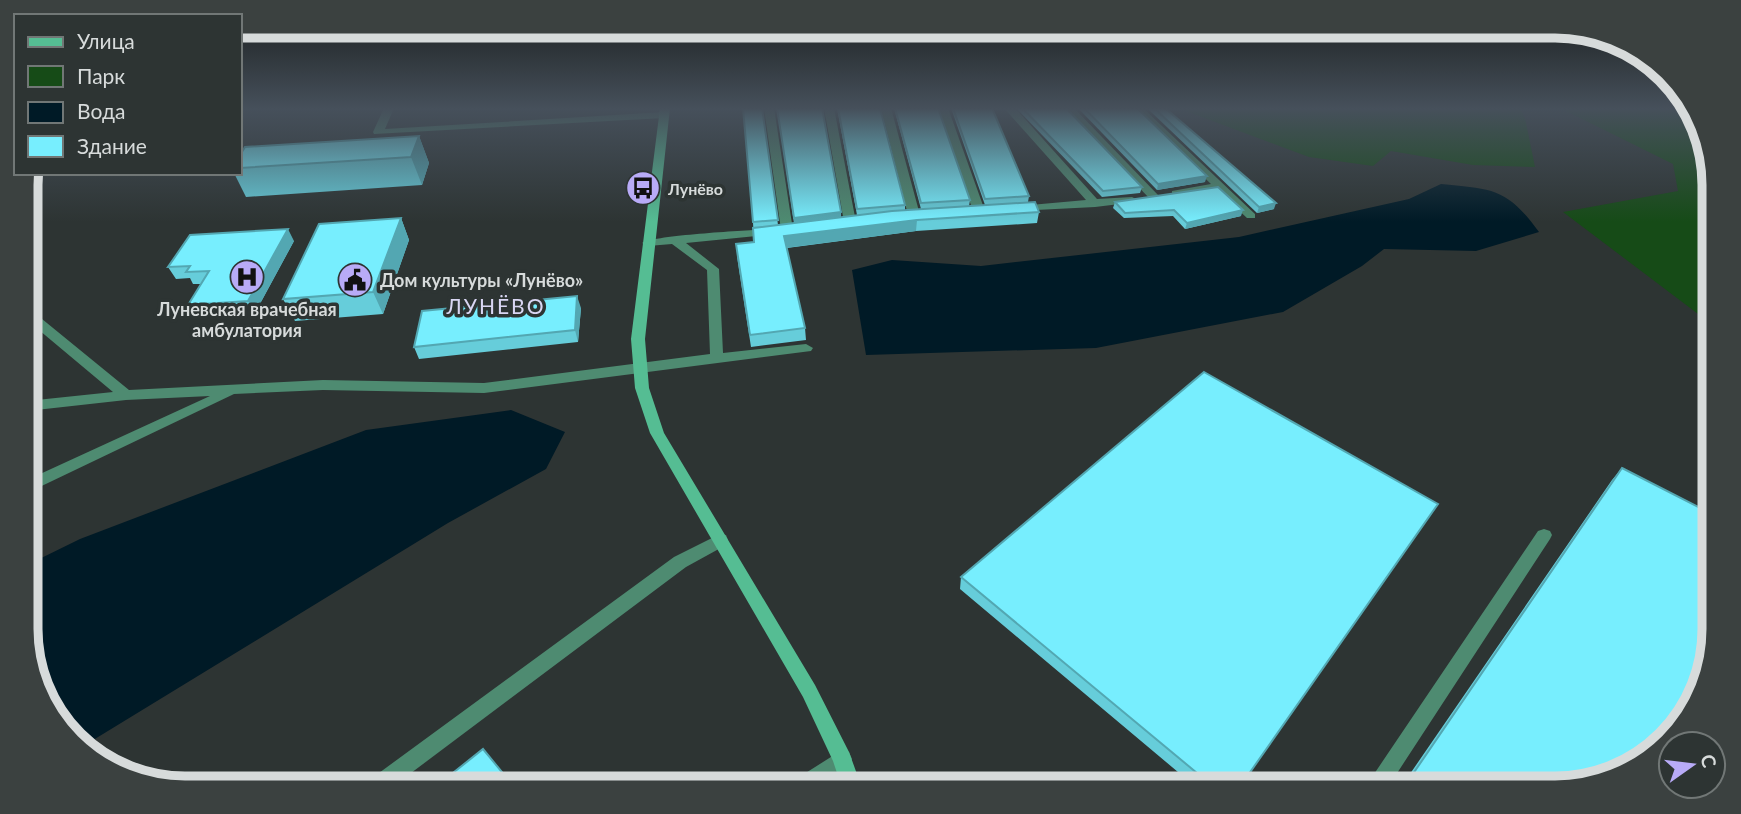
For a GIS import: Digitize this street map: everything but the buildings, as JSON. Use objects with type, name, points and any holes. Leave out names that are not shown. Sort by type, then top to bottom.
[{"type":"street","points":[[660,146],[638,339],[642,388],[657,433],[809,691],[848,776]]},
{"type":"lane","points":[[649,243],[793,230],[776,146]]},
{"type":"lane","points":[[836,146],[849,222]]},
{"type":"lane","points":[[894,146],[909,216],[927,215]]},
{"type":"lane","points":[[956,146],[979,211]]},
{"type":"lane","points":[[1043,146],[1095,204]]},
{"type":"lane","points":[[1105,146],[1154,197]]},
{"type":"lane","points":[[1177,146],[1251,216]]},
{"type":"lane","points":[[1004,209],[1095,204],[1220,186]]},
{"type":"lane","points":[[966,212],[992,210]]},
{"type":"lane","points":[[674,240],[713,269],[717,358]]},
{"type":"lane","points":[[39,323],[126,395]]},
{"type":"lane","points":[[38,405],[126,395],[323,385],[484,388],[640,366],[806,348]]},
{"type":"lane","points":[[38,482],[235,389]]},
{"type":"lane","points":[[1385,775],[1544,535]]},
{"type":"lane","points":[[391,776],[680,562],[720,540]]},
{"type":"lane","points":[[818,776],[842,759]]},
{"type":"green space","points":[[1280,146],[1531,146],[1535,167],[1473,165],[1391,151],[1373,166],[1309,157]]},
{"type":"green space","points":[[1637,146],[1696,146],[1702,186],[1702,317],[1563,212],[1678,191],[1673,164]]},
{"type":"water","points":[[1441,184],[1474,187],[1498,193],[1518,207],[1539,232],[1476,251],[1384,249],[1362,266],[1283,312],[1096,348],[866,355],[852,270],[892,260],[981,266],[1239,237],[1409,199]]},
{"type":"water","points":[[511,410],[565,432],[546,469],[448,523],[92,741],[69,718],[58,702],[44,666],[38,628],[38,560],[80,539],[366,430]]},
{"type":"place","name":"Лунёво","points":[[643,188]]},
{"type":"place","name":"Луневская врачебная амбулатория","points":[[247,277]]},
{"type":"place","name":"Дом культуры «Лунёво»","points":[[355,280]]},
{"type":"district","name":"ЛУНЁВО","points":[[496,305]]}]
